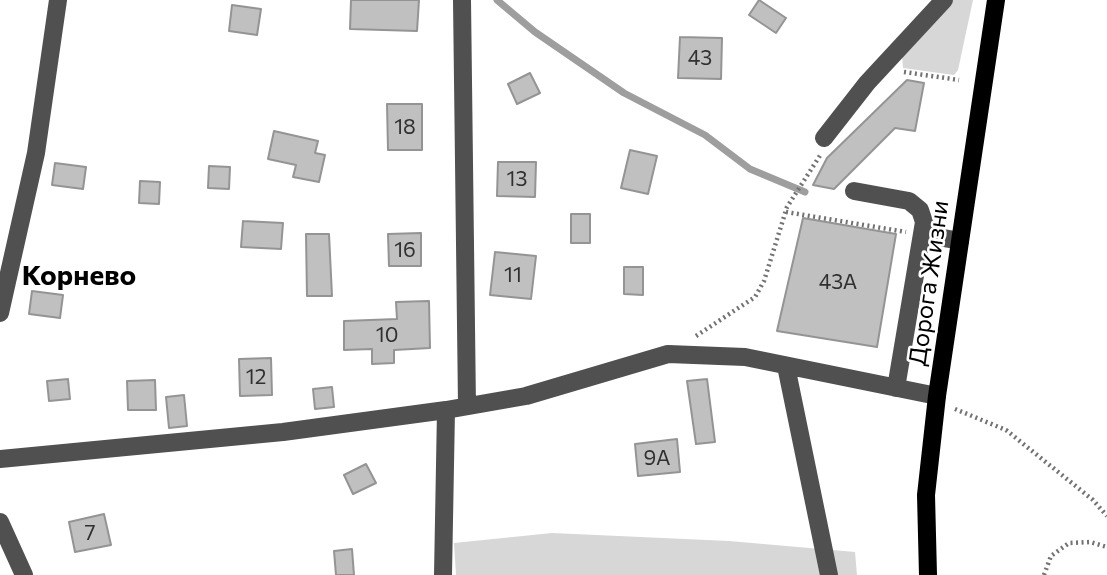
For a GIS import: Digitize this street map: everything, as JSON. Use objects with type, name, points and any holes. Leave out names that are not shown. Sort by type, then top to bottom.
[{"type":"main road","name":"Дорога Жизни","points":[[928,575],[926,495],[937,396],[996,0]]},
{"type":"street","points":[[0,313],[36,153],[58,0]]},
{"type":"street","points":[[462,0],[467,405]]},
{"type":"street","points":[[824,138],[867,83],[944,0]]},
{"type":"street","points":[[854,191],[909,201],[920,209],[924,222],[896,388]]},
{"type":"street","points":[[922,234],[960,241]]},
{"type":"street","points":[[0,459],[283,432],[446,410],[526,396],[668,354],[717,354],[937,396]]},
{"type":"street","points":[[786,366],[829,575]]},
{"type":"street","points":[[443,575],[446,410]]},
{"type":"street","points":[[0,522],[24,575]]},
{"type":"path","points":[[668,354],[755,297],[764,282],[787,209],[806,173]]},
{"type":"path","points":[[787,209],[922,234]]},
{"type":"path","points":[[955,409],[1006,430],[1093,500],[1107,516]]},
{"type":"path","points":[[1044,575],[1051,556],[1069,543],[1090,542],[1107,547]]},
{"type":"shaded area","points":[[951,0],[973,0],[958,70],[954,75],[903,68],[902,55]]},
{"type":"shaded area","points":[[552,533],[729,541],[855,552],[857,575],[456,575],[454,543]]},
{"type":"building","points":[[351,0],[419,0],[417,31],[350,29]]},
{"type":"building","points":[[759,0],[786,18],[776,33],[749,15]]},
{"type":"building","points":[[232,5],[261,9],[257,35],[229,31]]},
{"type":"building","points":[[680,37],[722,38],[721,79],[678,78]]},
{"type":"building","points":[[530,73],[540,93],[517,104],[508,84]]},
{"type":"building","points":[[907,80],[924,83],[915,131],[895,128],[834,189],[813,185],[827,158]]},
{"type":"building","points":[[387,104],[422,104],[422,150],[388,150]]},
{"type":"building","points":[[274,131],[318,141],[315,153],[325,155],[319,182],[293,177],[296,165],[268,159]]},
{"type":"building","points":[[630,150],[657,156],[648,194],[621,188]]},
{"type":"building","points":[[498,162],[536,162],[535,197],[497,196]]},
{"type":"building","points":[[55,163],[86,167],[83,189],[52,185]]},
{"type":"building","points":[[209,166],[230,167],[229,189],[208,188]]},
{"type":"building","points":[[140,181],[160,182],[159,204],[139,203]]},
{"type":"building","points":[[571,214],[590,214],[590,243],[571,243]]},
{"type":"building","points":[[803,218],[896,234],[877,347],[777,331]]},
{"type":"building","points":[[243,221],[283,223],[281,249],[241,247]]},
{"type":"building","points":[[421,233],[421,266],[389,266],[388,234]]},
{"type":"building","points":[[306,234],[329,234],[332,296],[307,296]]},
{"type":"building","points":[[495,252],[536,256],[531,299],[490,295]]},
{"type":"building","points":[[624,267],[643,267],[643,295],[624,294]]},
{"type":"building","points":[[32,291],[63,295],[60,318],[29,314]]},
{"type":"building","points":[[429,301],[430,348],[394,350],[394,363],[372,364],[372,349],[344,350],[344,321],[397,319],[396,302]]},
{"type":"building","points":[[271,358],[272,395],[240,396],[239,359]]},
{"type":"building","points":[[68,379],[70,399],[49,401],[47,381]]},
{"type":"building","points":[[707,379],[715,442],[696,444],[687,381]]},
{"type":"building","points":[[155,380],[156,410],[128,410],[127,381]]},
{"type":"building","points":[[332,387],[334,407],[315,409],[313,389]]},
{"type":"building","points":[[184,395],[187,426],[169,428],[166,397]]},
{"type":"building","points":[[677,439],[680,472],[638,476],[635,444]]},
{"type":"building","points":[[366,464],[376,483],[353,494],[344,475]]},
{"type":"building","points":[[104,514],[111,545],[75,552],[69,522]]},
{"type":"building","points":[[352,549],[354,575],[336,575],[334,551]]},
{"type":"waterway","points":[[497,0],[535,32],[624,93],[705,135],[750,169],[805,192]]},
{"type":"district","name":"Корнево","points":[[79,276]]}]
